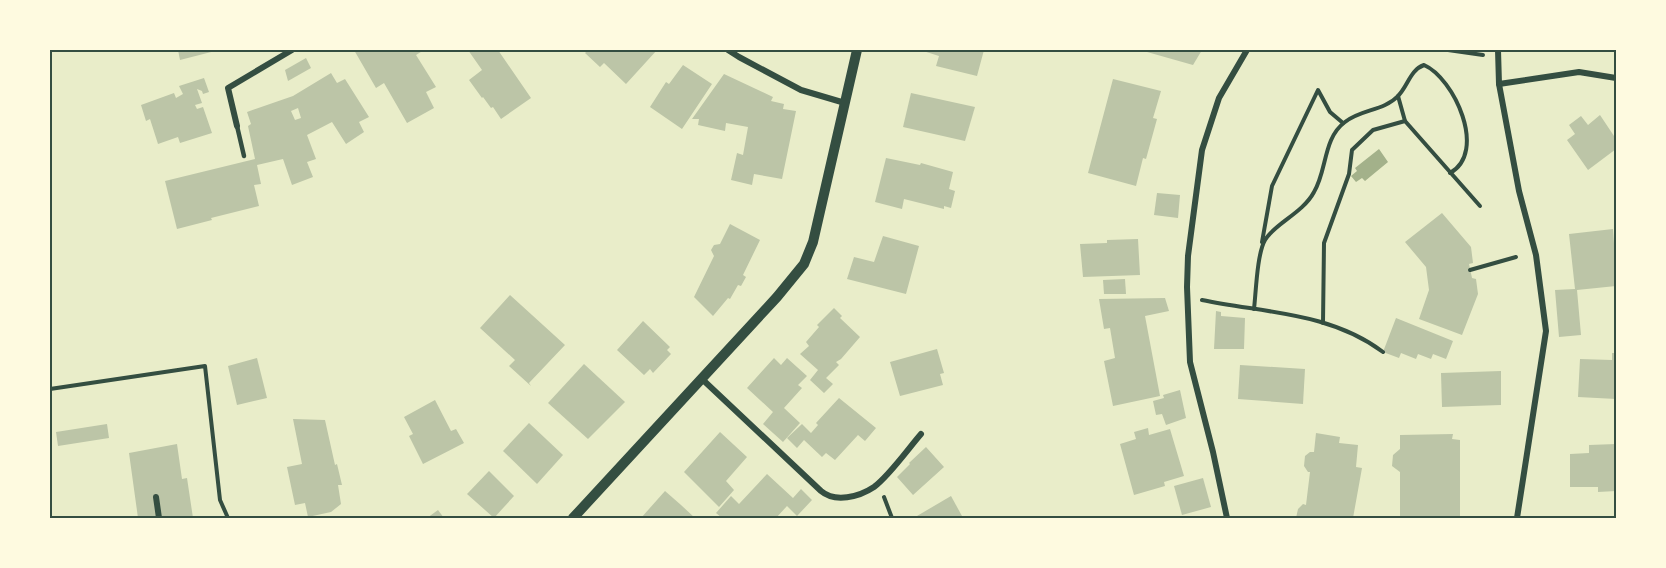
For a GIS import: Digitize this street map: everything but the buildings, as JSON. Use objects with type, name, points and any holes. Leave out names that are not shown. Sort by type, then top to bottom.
[{"type":"street","points":[[237,126],[228,88],[292,50]]},
{"type":"street","points":[[728,50],[801,90],[846,104]]},
{"type":"street","points":[[573,519],[782,292],[804,264],[813,242],[858,50]]},
{"type":"street","points":[[1227,519],[1190,362],[1188,256],[1202,150],[1220,98],[1247,50]]},
{"type":"street","points":[[1498,50],[1499,84],[1519,191],[1536,255],[1546,331],[1517,519]]},
{"type":"street","points":[[1499,84],[1579,72],[1617,78]]},
{"type":"street","points":[[702,379],[831,497],[847,497],[872,488],[921,434]]},
{"type":"street","points":[[156,497],[159,519]]},
{"type":"lane","points":[[237,126],[244,156]]},
{"type":"path","points":[[1448,50],[1464,53]]},
{"type":"path","points":[[1261,251],[1265,240],[1302,208],[1313,195],[1320,180],[1331,139],[1343,123],[1353,117],[1381,108],[1398,96],[1417,68],[1424,65],[1439,75],[1462,112],[1467,130],[1467,148],[1463,162],[1459,168],[1450,173]]},
{"type":"path","points":[[1254,309],[1265,216],[1272,186],[1318,90],[1330,112],[1343,123]]},
{"type":"path","points":[[1398,96],[1405,121],[1480,206]]},
{"type":"path","points":[[1323,322],[1324,243],[1349,174],[1352,150],[1373,130],[1405,121]]},
{"type":"path","points":[[1470,270],[1516,257]]},
{"type":"path","points":[[1187,296],[1323,322],[1365,339],[1383,352]]},
{"type":"path","points":[[50,389],[205,366],[220,500],[228,519]]},
{"type":"shaded area","points":[[1379,149],[1388,162],[1365,181],[1362,178],[1356,182],[1351,176],[1357,171],[1355,168]]}]
